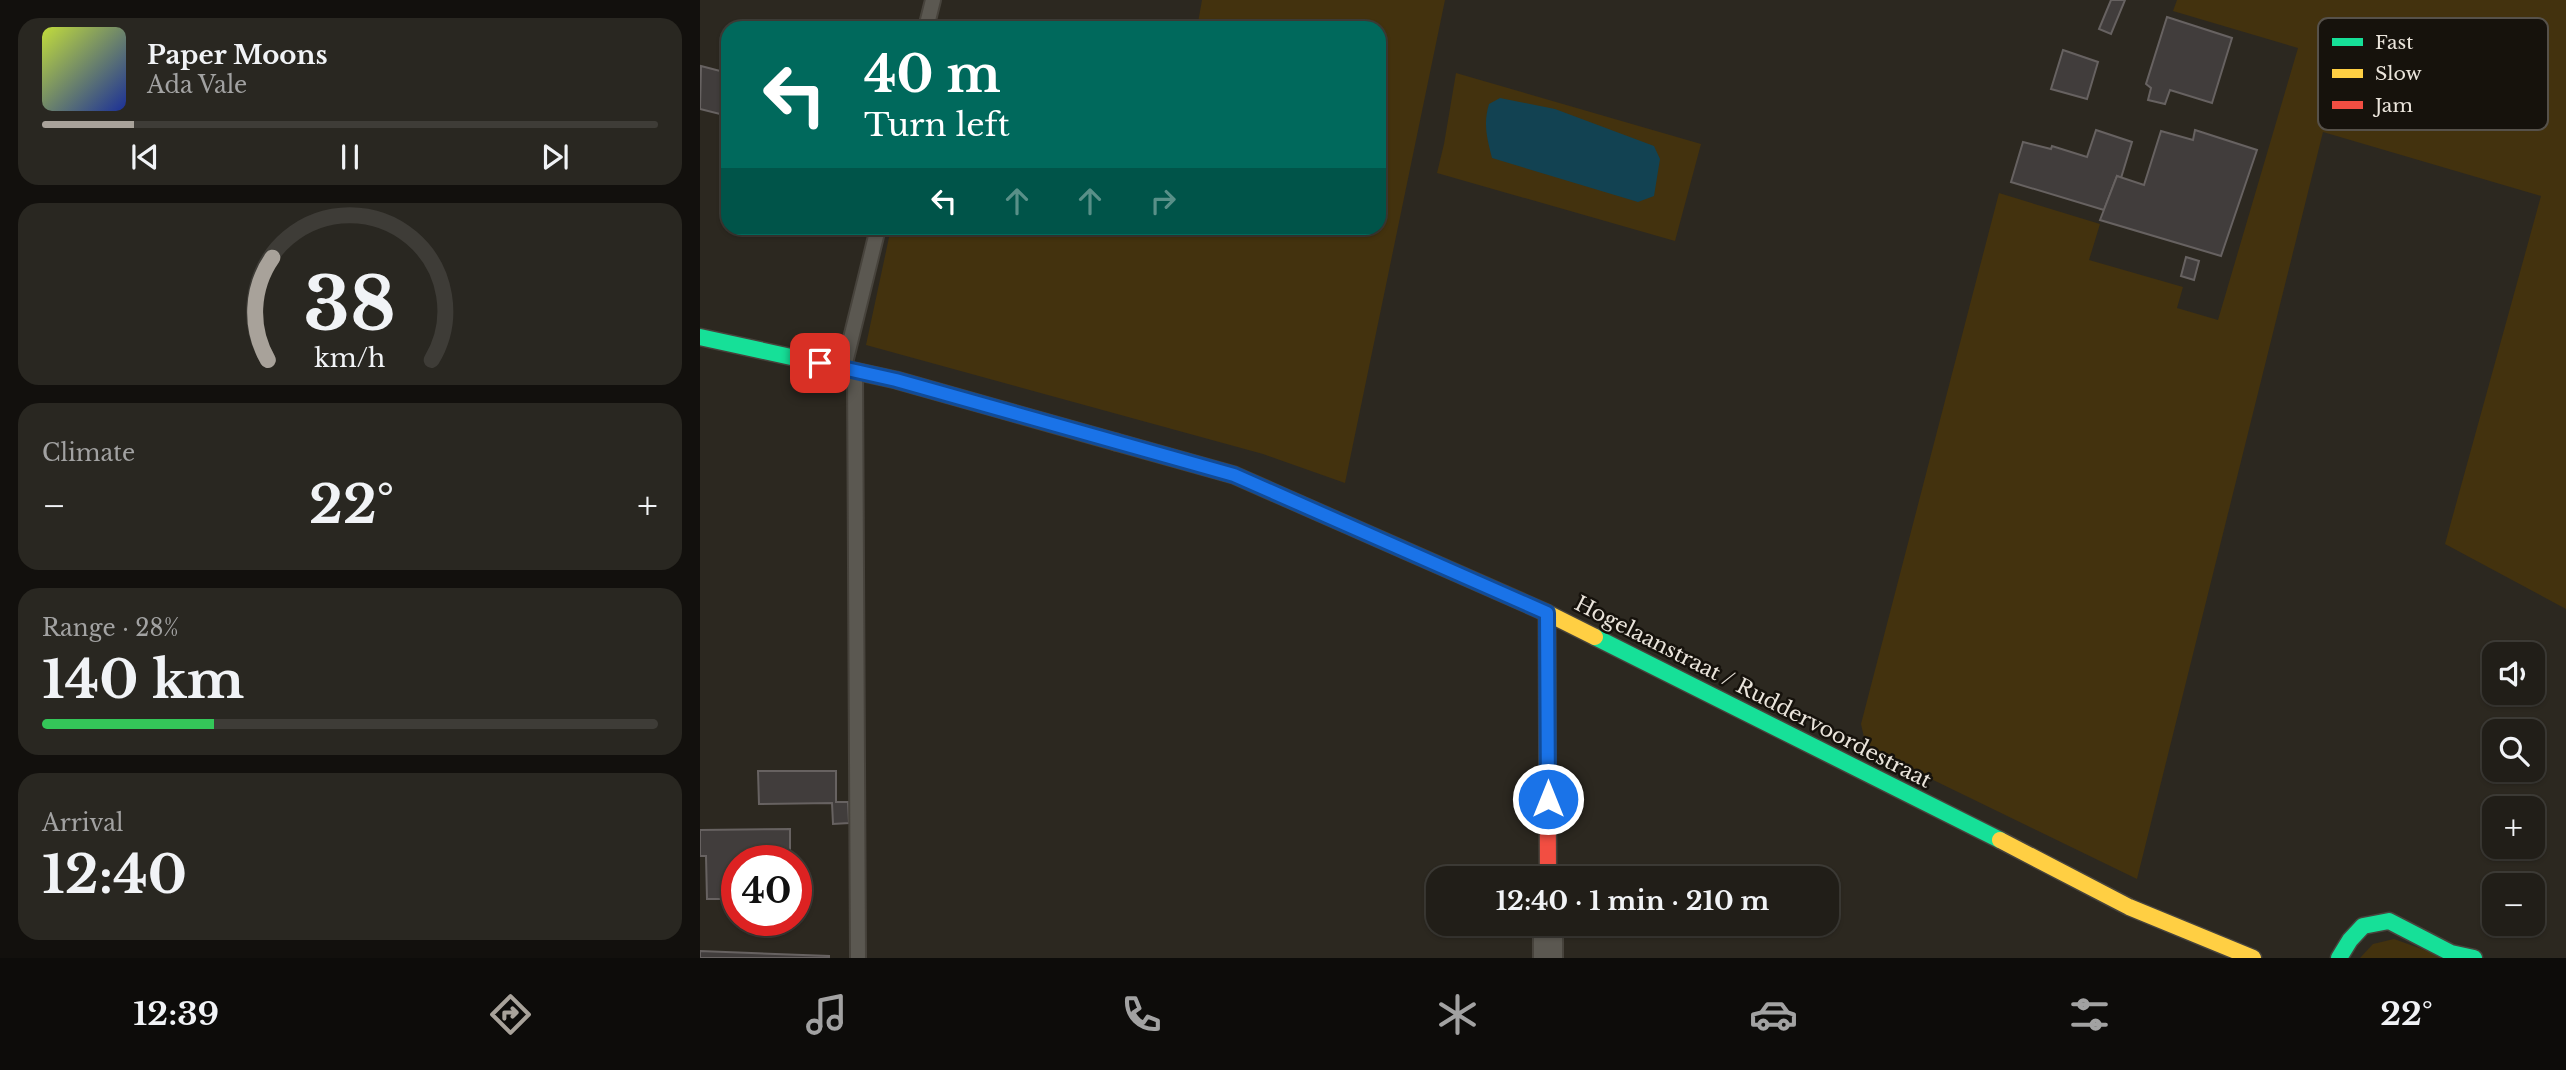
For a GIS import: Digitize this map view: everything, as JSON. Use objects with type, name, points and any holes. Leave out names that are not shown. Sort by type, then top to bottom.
[{"type":"street","name":"Hogelaanstraat / Ruddervoordestraat","points":[[700,337],[850,370],[1065,426],[1234,475],[1547,613],[2129,907],[2253,958]]},
{"type":"street","points":[[1547,613],[1548,866]]},
{"type":"street","points":[[2339,958],[2363,926],[2389,921],[2451,953],[2474,958]]},
{"type":"street","points":[[1548,936],[1548,958]]},
{"type":"lane","points":[[928,21],[933,0]]},
{"type":"lane","points":[[858,958],[850,370],[877,235]]},
{"type":"shaded area","points":[[1202,0],[1445,0],[1345,483],[1263,454],[866,345],[890,235],[1386,235],[1386,21],[1198,21]]},
{"type":"shaded area","points":[[2177,0],[2566,0],[2566,609],[2445,544],[2541,196],[2323,132],[2137,879],[1888,758],[1865,742],[1861,724],[1999,193],[2100,224],[2089,260],[2183,287],[2177,308],[2218,320],[2298,48],[2173,11]]},
{"type":"shaded area","points":[[1456,73],[1701,144],[1675,241],[1437,173]]},
{"type":"shaded area","points":[[2394,939],[2447,958],[2360,958],[2373,944]]},
{"type":"water","points":[[1500,98],[1555,109],[1654,146],[1660,159],[1654,196],[1638,202],[1492,158],[1486,118],[1489,104]]},
{"type":"building","points":[[2111,0],[2125,0],[2111,34],[2099,29]]},
{"type":"building","points":[[2167,17],[2232,38],[2212,103],[2170,90],[2165,104],[2148,100],[2151,88],[2146,84]]},
{"type":"building","points":[[2063,50],[2098,62],[2087,99],[2051,89]]},
{"type":"building","points":[[701,66],[721,71],[721,114],[700,109]]},
{"type":"building","points":[[2096,130],[2132,142],[2121,178],[2117,176],[2104,210],[2011,182],[2023,142],[2051,149],[2052,146],[2087,157]]},
{"type":"building","points":[[2195,130],[2257,150],[2221,256],[2100,220],[2117,176],[2144,185],[2161,131],[2193,140]]},
{"type":"building","points":[[2186,257],[2199,261],[2194,280],[2181,276]]},
{"type":"building","points":[[758,771],[836,771],[836,802],[848,802],[849,823],[833,824],[832,803],[759,804]]},
{"type":"building","points":[[790,829],[790,845],[721,845],[721,899],[707,899],[706,856],[700,856],[700,830]]},
{"type":"building","points":[[700,951],[829,956],[829,958],[700,958]]},
{"type":"traffic: fast","points":[[700,337],[896,380],[1116,442]]},
{"type":"traffic: fast","points":[[1595,637],[2000,840]]},
{"type":"traffic: fast","points":[[2339,958],[2363,926],[2389,921],[2451,953],[2474,958]]},
{"type":"traffic: slow","points":[[1116,442],[1234,475],[1547,613],[1595,637]]},
{"type":"traffic: slow","points":[[2000,840],[2129,907],[2253,958]]},
{"type":"traffic: jam","points":[[1547,613],[1548,866]]},
{"type":"route","points":[[820,363],[896,380],[1234,475],[1547,613],[1548,799]]}]
